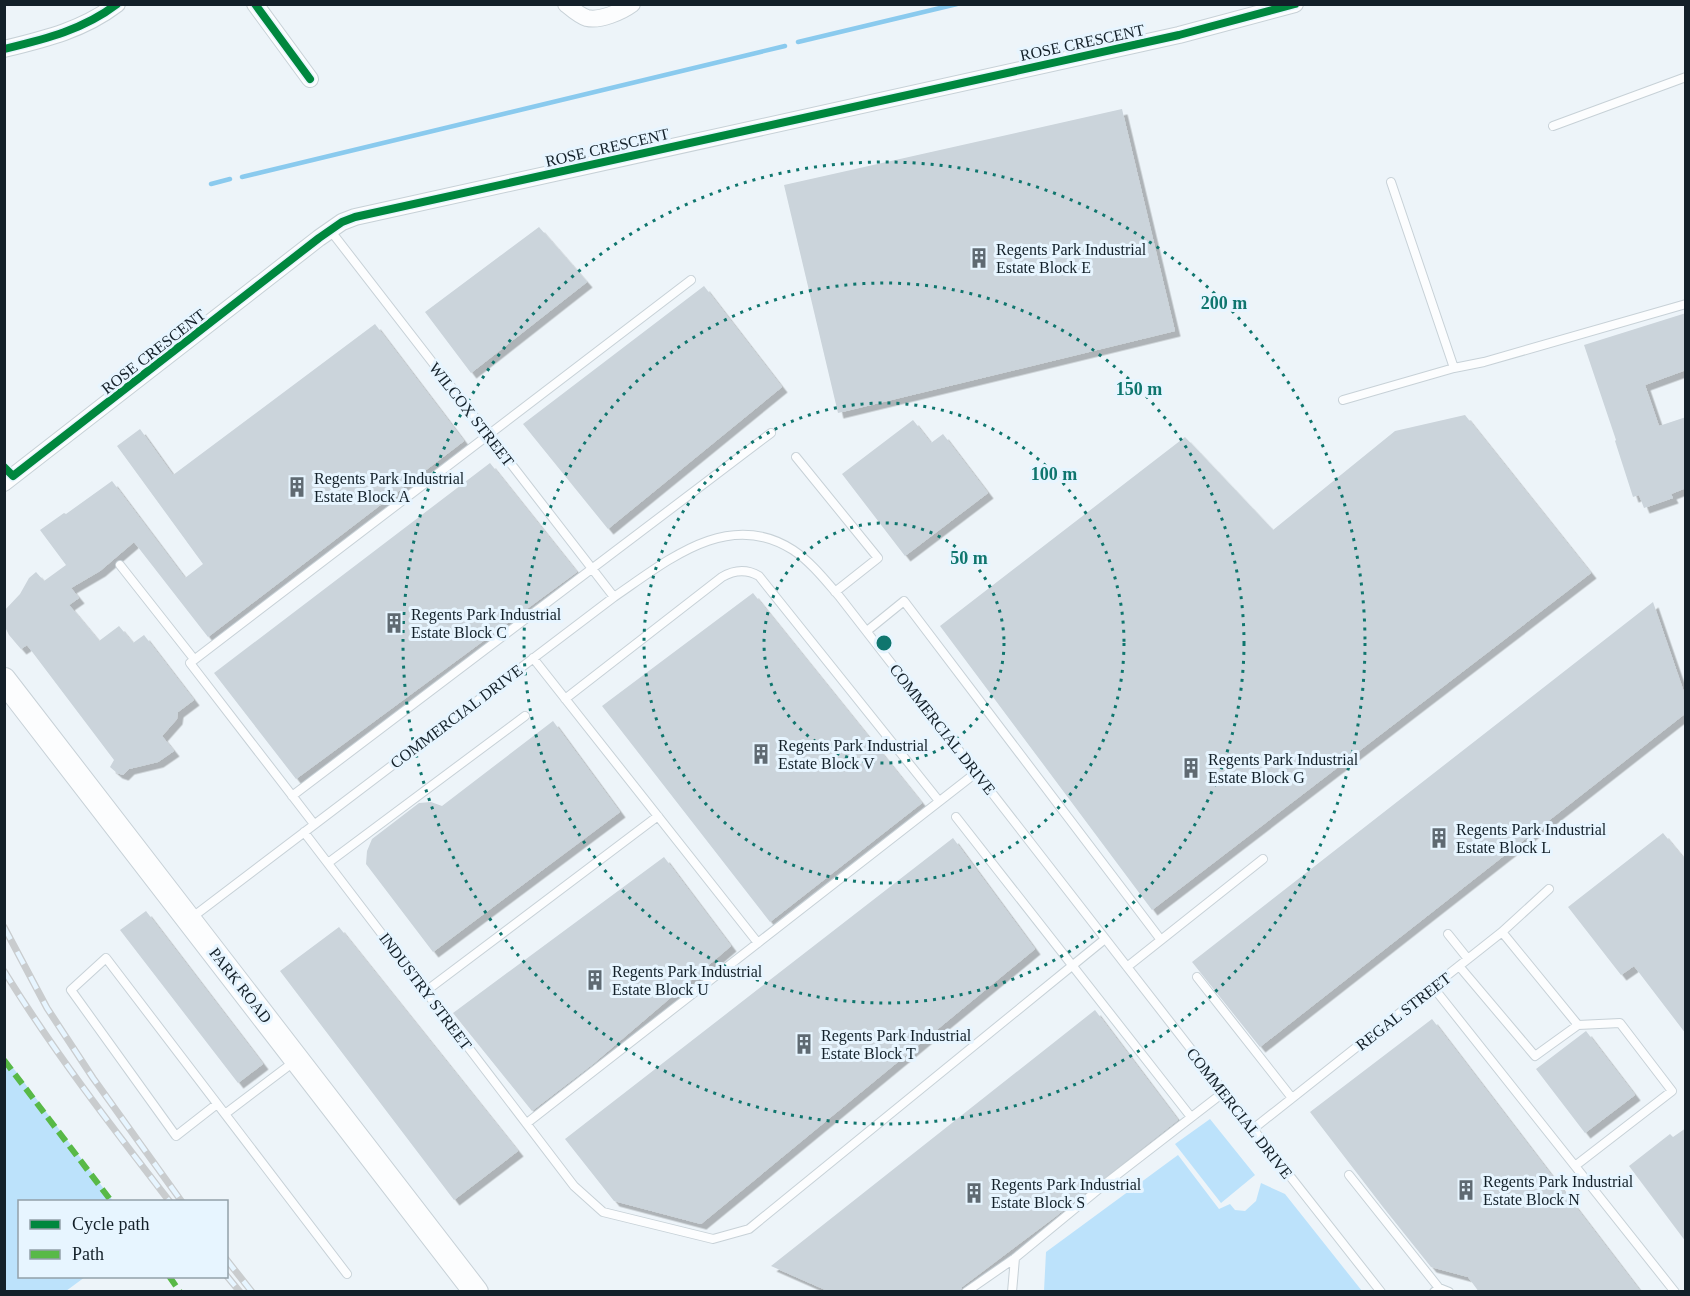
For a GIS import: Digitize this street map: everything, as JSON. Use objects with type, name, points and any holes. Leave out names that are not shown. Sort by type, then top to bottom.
[{"type":"main road","name":"PARK ROAD","points":[[4,680],[476,1292]]},
{"type":"street","points":[[4,49],[62,34],[99,18],[117,4]]},
{"type":"street","points":[[255,4],[310,79]]},
{"type":"street","points":[[566,4],[585,17],[595,18],[623,11],[632,4]]},
{"type":"street","name":"ROSE CRESCENT","points":[[4,483],[330,230],[355,217],[1167,37],[1295,4]]},
{"type":"lane","points":[[1553,126],[1686,77]]},
{"type":"lane","points":[[1391,182],[1454,368]]},
{"type":"lane","name":"WILCOX STREET","points":[[330,230],[614,597]]},
{"type":"lane","points":[[314,824],[190,663],[691,280]]},
{"type":"lane","points":[[1343,400],[1686,304]]},
{"type":"lane","points":[[292,796],[771,433]]},
{"type":"lane","points":[[796,457],[878,558],[835,592]]},
{"type":"lane","name":"COMMERCIAL DRIVE","points":[[190,919],[614,597],[675,556],[702,541],[731,535],[752,534],[794,550],[818,572],[835,592],[1381,1292]]},
{"type":"lane","points":[[120,565],[194,659]]},
{"type":"lane","points":[[565,699],[722,577],[730,572],[752,572],[759,576],[939,801]]},
{"type":"lane","points":[[867,632],[904,601],[1161,940]]},
{"type":"lane","points":[[533,658],[758,943]]},
{"type":"lane","points":[[328,863],[525,716]]},
{"type":"lane","points":[[527,1123],[977,772]]},
{"type":"lane","points":[[426,992],[658,816]]},
{"type":"lane","points":[[956,817],[1191,1117]]},
{"type":"lane","name":"INDUSTRY STREET","points":[[304,832],[574,1185],[603,1212],[713,1239],[749,1228],[1073,965]]},
{"type":"lane","points":[[1127,967],[1263,859]]},
{"type":"lane","name":"REGAL STREET","points":[[1253,1129],[1502,932],[1550,889]]},
{"type":"lane","points":[[1502,932],[1578,1025]]},
{"type":"lane","points":[[1448,934],[1468,958]]},
{"type":"lane","points":[[1073,965],[1106,939]]},
{"type":"lane","points":[[217,1104],[176,1136],[71,990],[106,958],[347,1274]]},
{"type":"lane","points":[[1459,966],[1535,1056],[1578,1025],[1620,1023],[1672,1091],[1575,1166]]},
{"type":"lane","points":[[1197,977],[1292,1098]]},
{"type":"lane","points":[[1433,987],[1675,1292]]},
{"type":"lane","points":[[225,1114],[297,1059]]},
{"type":"lane","points":[[966,1292],[1015,1258],[1105,1184],[1224,1092]]},
{"type":"lane","points":[[1348,1175],[1436,1290],[1449,1292]]},
{"type":"lane","points":[[1012,1292],[1015,1258]]},
{"type":"shaded area","points":[[5,1057],[112,1200],[18,1200],[18,1278],[84,1278],[66,1291],[5,1291]]},
{"type":"shaded area","points":[[1210,1119],[1255,1175],[1221,1203],[1175,1144]]},
{"type":"shaded area","points":[[1178,1155],[1219,1209],[1230,1204],[1235,1210],[1245,1211],[1256,1201],[1261,1183],[1285,1194],[1362,1291],[1044,1291],[1046,1252]]},
{"type":"building","name":"Regents Park Industrial Estate Block E","points":[[1122,109],[1175,331],[838,413],[784,185]]},
{"type":"building","points":[[539,227],[587,282],[471,373],[425,312]]},
{"type":"building","points":[[704,286],[782,387],[608,529],[523,424]]},
{"type":"building","points":[[1686,313],[1686,370],[1645,385],[1659,426],[1686,417],[1686,488],[1671,494],[1673,498],[1644,508],[1639,495],[1633,497],[1584,345]]},
{"type":"building","name":"Regents Park Industrial Estate Block A","points":[[375,324],[464,441],[208,637],[134,542],[100,571],[71,588],[79,598],[69,605],[99,641],[119,626],[133,643],[144,635],[194,700],[178,712],[177,719],[162,736],[174,751],[158,762],[129,769],[123,775],[117,773],[110,767],[114,760],[27,645],[21,649],[4,625],[4,611],[20,594],[29,578],[36,572],[44,581],[66,565],[40,530],[112,481],[185,578],[203,564],[117,446],[140,429],[173,475]]},
{"type":"building","name":"Regents Park Industrial Estate Block G","points":[[1465,415],[1591,573],[1152,910],[940,626],[1185,437],[1273,530],[1395,431]]},
{"type":"building","points":[[913,420],[931,443],[943,434],[988,493],[905,556],[842,474]]},
{"type":"building","name":"Regents Park Industrial Estate Block C","points":[[490,463],[577,572],[296,779],[214,673]]},
{"type":"building","name":"Regents Park Industrial Estate Block V","points":[[753,593],[922,803],[770,922],[602,706]]},
{"type":"building","name":"Regents Park Industrial Estate Block L","points":[[1653,602],[1686,698],[1686,713],[1260,1047],[1192,962]]},
{"type":"building","points":[[553,721],[620,812],[433,952],[366,864],[367,851],[372,839],[419,803],[431,802],[442,806]]},
{"type":"building","points":[[1663,833],[1686,861],[1686,1034],[1634,966],[1621,975],[1568,907]]},
{"type":"building","name":"Regents Park Industrial Estate Block T","points":[[953,838],[1035,949],[701,1224],[614,1201],[565,1139]]},
{"type":"building","name":"Regents Park Industrial Estate Block U","points":[[664,857],[731,946],[593,1064],[532,1111],[453,1013]]},
{"type":"building","points":[[146,911],[263,1064],[238,1083],[120,930]]},
{"type":"building","points":[[339,927],[518,1151],[454,1200],[280,971]]},
{"type":"building","name":"Regents Park Industrial Estate Block S","points":[[1095,1010],[1178,1120],[962,1287],[960,1292],[830,1292],[771,1266]]},
{"type":"building","name":"Regents Park Industrial Estate Block N","points":[[1432,1019],[1641,1292],[1479,1292],[1468,1277],[1431,1267],[1310,1112]]},
{"type":"building","points":[[1586,1031],[1635,1095],[1585,1133],[1536,1069]]},
{"type":"building","points":[[1686,1128],[1686,1242],[1629,1166],[1670,1134],[1673,1137]]},
{"type":"waterway","points":[[798,42],[957,4]]},
{"type":"waterway","points":[[242,177],[785,46]]},
{"type":"waterway","points":[[211,184],[230,179]]},
{"type":"railway","points":[[4,927],[47,1008],[93,1078],[181,1200]]},
{"type":"railway","points":[[4,971],[63,1060],[168,1200]]},
{"type":"railway","points":[[228,1262],[252,1292]]},
{"type":"railway","points":[[228,1277],[240,1292]]},
{"type":"marked path","points":[[4,1060],[110,1200]]},
{"type":"marked path","points":[[170,1278],[180,1292]]},
{"type":"cycle path","points":[[4,49],[77,27],[117,4]]},
{"type":"cycle path","points":[[255,4],[310,79]]},
{"type":"cycle path","points":[[4,467],[13,476],[319,238],[342,222],[355,217],[1179,35],[1295,4]]},
{"type":"place","name":"Regents Park Industrial Estate Block E","points":[[979,258]]},
{"type":"place","name":"Regents Park Industrial Estate Block A","points":[[297,487]]},
{"type":"place","name":"Regents Park Industrial Estate Block C","points":[[394,623]]},
{"type":"place","name":"Regents Park Industrial Estate Block V","points":[[761,754]]},
{"type":"place","name":"Regents Park Industrial Estate Block G","points":[[1191,768]]},
{"type":"place","name":"Regents Park Industrial Estate Block L","points":[[1439,838]]},
{"type":"place","name":"Regents Park Industrial Estate Block U","points":[[595,980]]},
{"type":"place","name":"Regents Park Industrial Estate Block T","points":[[804,1044]]},
{"type":"place","name":"Regents Park Industrial Estate Block N","points":[[1466,1190]]},
{"type":"place","name":"Regents Park Industrial Estate Block S","points":[[974,1193]]}]
